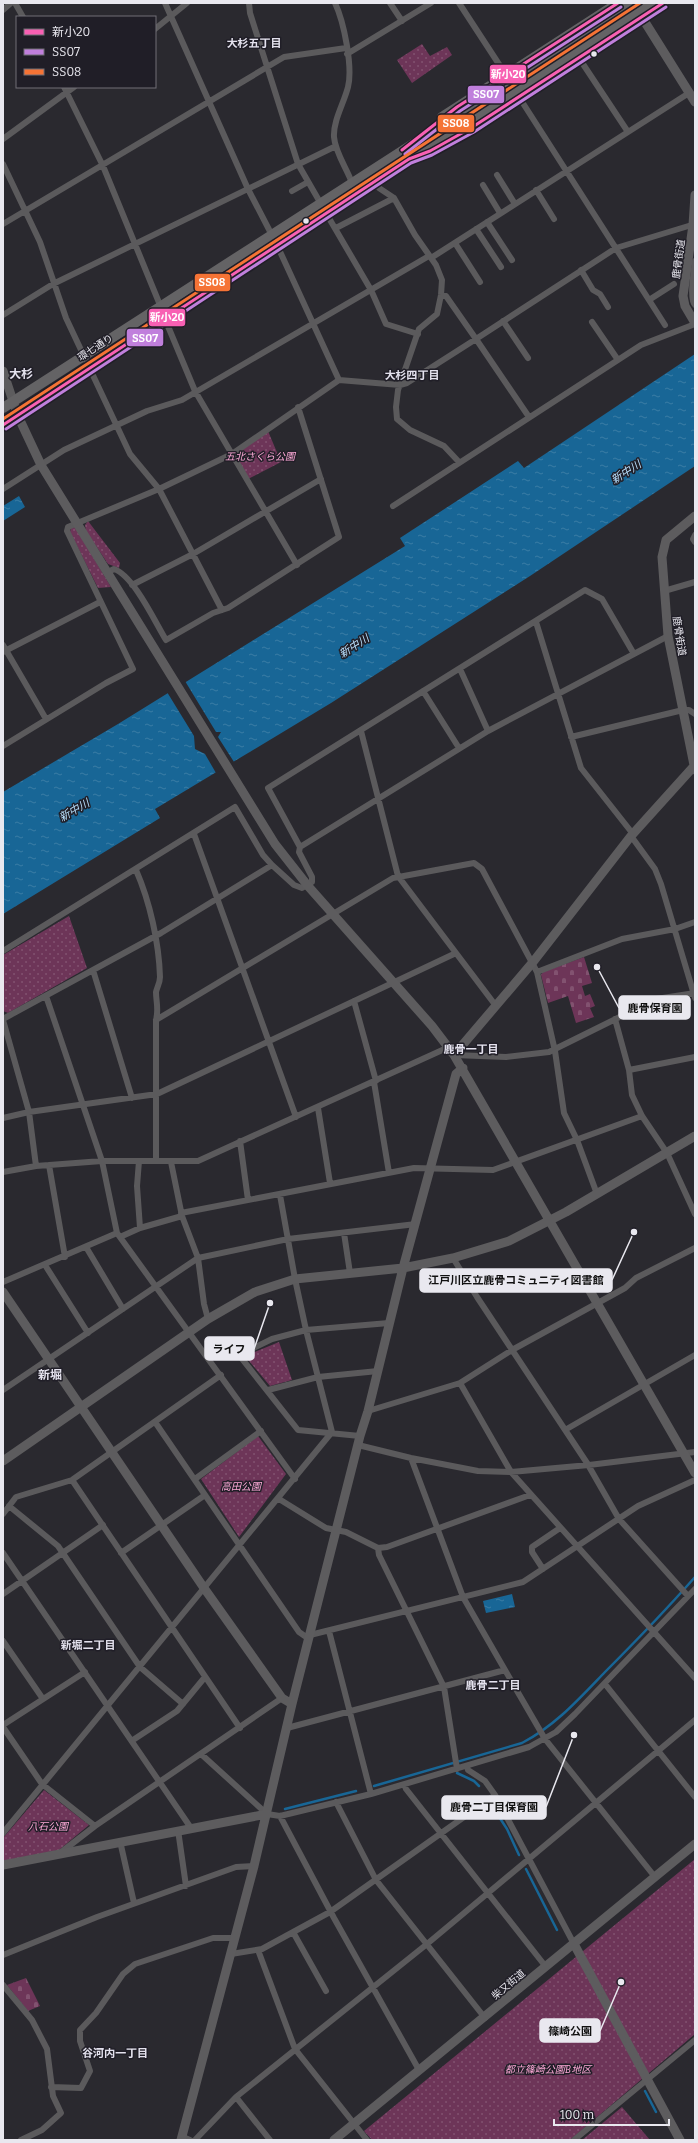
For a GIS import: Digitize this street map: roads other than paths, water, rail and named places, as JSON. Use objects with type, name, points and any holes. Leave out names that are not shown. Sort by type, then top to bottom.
[{"type":"main road","points":[[402,150],[451,111],[618,3]]},
{"type":"main road","name":"環七通り","points":[[3,408],[82,355],[271,235],[375,181],[633,3]]},
{"type":"main road","name":"環七通り","points":[[3,425],[277,245],[324,208],[352,183],[402,150],[649,3]]},
{"type":"main road","points":[[409,159],[448,142],[663,3]]},
{"type":"street","points":[[3,10],[11,3]]},
{"type":"street","points":[[15,3],[22,16]]},
{"type":"street","points":[[165,3],[248,189],[277,245],[339,380]]},
{"type":"street","points":[[156,28],[187,3]]},
{"type":"street","points":[[249,3],[250,13],[298,164],[372,290],[386,324],[418,334]]},
{"type":"street","points":[[336,3],[342,17],[347,51],[348,86],[335,128],[336,146],[352,183]]},
{"type":"street","points":[[390,3],[402,21]]},
{"type":"street","points":[[3,224],[26,212],[284,57],[347,51],[402,21],[431,3]]},
{"type":"street","points":[[459,3],[506,75]]},
{"type":"street","points":[[3,489],[64,450],[147,411],[182,400],[195,391],[455,243],[628,132],[693,97],[633,3]]},
{"type":"street","points":[[579,58],[628,132]]},
{"type":"street","points":[[3,139],[65,89],[103,166],[160,305]]},
{"type":"street","points":[[519,97],[666,325]]},
{"type":"street","points":[[3,315],[53,284],[336,146]]},
{"type":"street","points":[[3,164],[40,242],[53,284],[88,369],[130,454],[159,489],[222,610]]},
{"type":"street","points":[[497,175],[515,204]]},
{"type":"street","points":[[375,181],[380,188],[394,198],[414,235],[441,274],[441,295],[437,314],[419,329],[400,385],[396,406],[397,419],[410,430],[444,446],[459,462]]},
{"type":"street","points":[[292,192],[308,182]]},
{"type":"street","points":[[482,185],[500,213]]},
{"type":"street","points":[[536,190],[554,218]]},
{"type":"street","name":"鹿骨街道","points":[[695,195],[694,225],[683,296],[685,306],[695,323]]},
{"type":"street","points":[[336,228],[394,198]]},
{"type":"street","points":[[487,222],[512,260]]},
{"type":"street","points":[[3,746],[133,669],[100,602],[95,586],[68,531],[68,527],[159,489],[232,454],[339,380],[400,385],[407,383],[616,248],[694,225]]},
{"type":"street","points":[[476,229],[502,267]]},
{"type":"street","points":[[455,243],[480,282]]},
{"type":"street","points":[[695,261],[692,293],[692,300],[695,305]]},
{"type":"street","points":[[581,270],[593,290],[600,294],[608,307]]},
{"type":"street","points":[[649,300],[674,284]]},
{"type":"street","points":[[441,295],[446,296],[529,417]]},
{"type":"street","points":[[165,319],[195,391],[297,565]]},
{"type":"street","points":[[503,321],[528,358]]},
{"type":"street","points":[[592,322],[618,360]]},
{"type":"street","points":[[393,506],[641,345],[695,323]]},
{"type":"street","points":[[3,371],[18,416],[41,465],[239,787],[275,844],[308,886],[452,1051],[518,1162],[596,1303],[645,1384],[695,1473]]},
{"type":"street","points":[[108,572],[114,569],[118,571],[132,585],[166,640],[213,613],[222,610],[297,565],[339,537],[298,407]]},
{"type":"street","points":[[132,585],[193,554],[321,479]]},
{"type":"street","name":"鹿骨街道","points":[[695,516],[669,537],[663,546],[664,592],[668,636],[695,767]]},
{"type":"street","points":[[695,535],[693,539],[695,542]]},
{"type":"street","points":[[664,592],[695,582]]},
{"type":"street","points":[[3,952],[235,808],[263,856],[294,884],[302,888],[308,886],[312,882],[312,877],[299,852],[300,847],[268,788],[585,590],[602,599],[634,654]]},
{"type":"street","points":[[46,720],[4,649],[100,602]]},
{"type":"street","points":[[452,1051],[506,1057],[555,1051],[593,1029],[656,999],[695,995],[655,869],[632,835],[581,768],[536,622]]},
{"type":"street","points":[[300,847],[488,731],[668,636]]},
{"type":"street","points":[[460,669],[488,731]]},
{"type":"street","points":[[423,691],[459,748]]},
{"type":"street","points":[[571,737],[683,710],[689,710],[695,714]]},
{"type":"street","points":[[361,731],[398,876],[496,1006]]},
{"type":"street","points":[[3,1172],[36,1166],[102,1161],[198,1161],[375,1082],[452,1051],[496,1006],[533,962],[632,835],[695,767]]},
{"type":"street","points":[[194,834],[296,1117]]},
{"type":"street","points":[[156,1020],[398,876],[474,863],[482,869],[537,972],[555,1051],[564,1113],[597,1194]]},
{"type":"street","points":[[36,1166],[29,1112],[3,1019],[154,936],[272,865]]},
{"type":"street","points":[[136,870],[142,884],[154,936],[160,979],[156,991],[159,1010],[156,1020],[156,1161]]},
{"type":"street","points":[[537,972],[622,939],[675,929],[695,922]]},
{"type":"street","points":[[3,1118],[29,1112],[157,1094],[456,953]]},
{"type":"street","points":[[93,970],[132,1098]]},
{"type":"street","points":[[46,996],[85,1105],[102,1161],[119,1235],[295,1479]]},
{"type":"street","points":[[354,1001],[375,1082],[388,1173]]},
{"type":"street","points":[[615,1019],[629,1070],[632,1095],[642,1116],[666,1153],[695,1214]]},
{"type":"street","points":[[629,1070],[695,1057]]},
{"type":"street","points":[[185,2139],[254,1866],[292,1704],[359,1440],[368,1411],[403,1268],[432,1168],[456,1074],[463,1068]]},
{"type":"street","points":[[318,1108],[330,1183]]},
{"type":"street","points":[[3,1282],[86,1247],[181,1215],[248,1200],[280,1195],[330,1183],[414,1168],[493,1170],[642,1116]]},
{"type":"street","points":[[3,1462],[208,1319],[255,1292],[295,1279],[403,1268],[453,1258],[509,1241],[551,1221],[695,1136]]},
{"type":"street","points":[[240,1141],[248,1200]]},
{"type":"street","points":[[139,1161],[137,1186],[140,1228]]},
{"type":"street","points":[[171,1162],[181,1215],[198,1258],[204,1304],[208,1319]]},
{"type":"street","points":[[49,1165],[65,1256]]},
{"type":"street","points":[[280,1195],[306,1330],[332,1432]]},
{"type":"street","points":[[3,1390],[198,1258],[288,1239],[416,1224]]},
{"type":"street","points":[[344,1233],[350,1273]]},
{"type":"street","points":[[86,1247],[123,1309]]},
{"type":"street","points":[[368,1411],[460,1383],[512,1350],[625,1288],[636,1278],[695,1248]]},
{"type":"street","points":[[453,1258],[462,1274],[589,1465],[619,1519],[688,1596]]},
{"type":"street","points":[[45,1265],[88,1333]]},
{"type":"street","points":[[3,1292],[162,1524],[204,1588],[282,1698],[292,1704]]},
{"type":"street","points":[[389,1323],[306,1330],[272,1339],[239,1355],[298,1430],[332,1432],[411,1458],[478,1471],[511,1472],[589,1465],[695,1452]]},
{"type":"street","points":[[565,1430],[695,1355]]},
{"type":"street","points":[[268,1390],[318,1378],[378,1371]]},
{"type":"street","points":[[3,1514],[16,1497],[72,1480],[221,1375]]},
{"type":"street","points":[[460,1383],[511,1472],[695,1678]]},
{"type":"street","points":[[155,1422],[299,1632],[310,1637],[523,1582],[638,1506],[695,1480]]},
{"type":"street","points":[[195,1479],[261,1431]]},
{"type":"street","points":[[3,1833],[279,1499],[332,1432]]},
{"type":"street","points":[[411,1458],[463,1597],[504,1670],[545,1739],[655,1877]]},
{"type":"street","points":[[72,1480],[240,1728]]},
{"type":"street","points":[[121,1553],[205,1495]]},
{"type":"street","points":[[279,1499],[326,1528],[346,1532],[378,1548],[387,1547],[530,1495]]},
{"type":"street","points":[[9,1506],[58,1546],[140,1667],[183,1704]]},
{"type":"street","points":[[3,1594],[103,1525]]},
{"type":"street","points":[[543,1568],[532,1552],[532,1547],[560,1528]]},
{"type":"street","points":[[378,1548],[379,1555],[444,1687],[457,1769]]},
{"type":"street","points":[[3,1553],[133,1740],[191,1828]]},
{"type":"street","points":[[3,1865],[120,1841],[266,1814],[280,1816],[371,1794],[529,1747],[556,1732],[605,1684],[695,1589]]},
{"type":"street","points":[[329,1631],[371,1794]]},
{"type":"street","points":[[3,1641],[43,1700]]},
{"type":"street","points":[[287,1728],[504,1670]]},
{"type":"street","points":[[85,1672],[3,1726],[42,1784],[95,1826]]},
{"type":"street","points":[[133,1740],[177,1711],[205,1677]]},
{"type":"street","points":[[605,1684],[695,1797]]},
{"type":"street","points":[[60,1853],[95,1826],[282,1698]]},
{"type":"street","points":[[194,2140],[236,2096],[427,1944],[695,1720]]},
{"type":"street","points":[[201,1754],[266,1814]]},
{"type":"street","points":[[467,1766],[468,1770],[485,1781],[495,1795],[647,2081],[680,2140]]},
{"type":"street","points":[[404,1784],[406,1789],[546,1966]]},
{"type":"street","points":[[231,1954],[258,1950],[330,1912],[495,1795]]},
{"type":"street","points":[[336,1802],[376,1880],[485,2018]]},
{"type":"street","points":[[280,1816],[330,1912],[419,2070]]},
{"type":"street","points":[[178,1830],[186,1886]]},
{"type":"street","points":[[120,1841],[134,1904]]},
{"type":"street","name":"柴又街道","points":[[334,2140],[485,2018],[695,1844]]},
{"type":"street","points":[[3,1955],[134,1904],[236,1867],[254,1866]]},
{"type":"street","points":[[293,1932],[326,1991]]},
{"type":"street","points":[[51,2087],[81,2088],[90,2070],[80,2041],[80,2030],[96,2013],[123,1974],[135,1964],[150,1958],[176,1952],[190,1944],[213,1938],[235,1938]]},
{"type":"street","points":[[258,1950],[296,2049],[367,2140]]},
{"type":"street","points":[[3,1985],[32,2020],[47,2049],[51,2087],[53,2096],[61,2113],[42,2130],[21,2140]]},
{"type":"street","points":[[574,2140],[695,2040]]},
{"type":"street","points":[[236,2096],[270,2140]]},
{"type":"water","name":"新中川","points":[[695,354],[695,466],[530,576],[331,703],[155,809],[160,818],[3,914],[3,792],[118,724],[405,546],[400,538],[518,461],[524,468]]},
{"type":"water","points":[[19,496],[25,507],[3,521],[3,506]]},
{"type":"water","points":[[512,1594],[515,1607],[486,1613],[483,1601]]},
{"type":"waterway","points":[[374,1786],[522,1743],[545,1729],[576,1702],[651,1625],[695,1577]]},
{"type":"waterway","points":[[457,1773],[474,1781],[479,1786]]},
{"type":"waterway","points":[[285,1809],[356,1791]]},
{"type":"waterway","points":[[490,1803],[507,1829],[519,1855]]},
{"type":"waterway","points":[[526,1869],[557,1930]]},
{"type":"waterway","points":[[645,2091],[656,2112]]},
{"type":"place","name":"鹿骨保育園","points":[[597,967]]},
{"type":"place","name":"江戸川区立鹿骨コミュニティ図書館","points":[[634,1232]]},
{"type":"place","name":"ライフ","points":[[270,1303]]},
{"type":"place","name":"鹿骨二丁目保育園","points":[[574,1735]]},
{"type":"place","name":"篠崎公園","points":[[621,1982]]},
{"type":"district","name":"大杉五丁目","points":[[254,43]]},
{"type":"district","name":"大杉","points":[[21,374]]},
{"type":"district","name":"大杉四丁目","points":[[412,375]]},
{"type":"district","name":"鹿骨一丁目","points":[[471,1049]]},
{"type":"district","name":"新堀","points":[[50,1375]]},
{"type":"district","name":"新堀二丁目","points":[[88,1645]]},
{"type":"district","name":"鹿骨二丁目","points":[[493,1685]]},
{"type":"district","name":"谷河内一丁目","points":[[115,2053]]},
{"type":"park label","name":"五北さくら公園","points":[[260,456]]},
{"type":"park label","name":"高田公園","points":[[241,1486]]},
{"type":"park label","name":"八石公園","points":[[48,1826]]},
{"type":"park label","name":"都立篠崎公園B地区","points":[[548,2069]]}]
